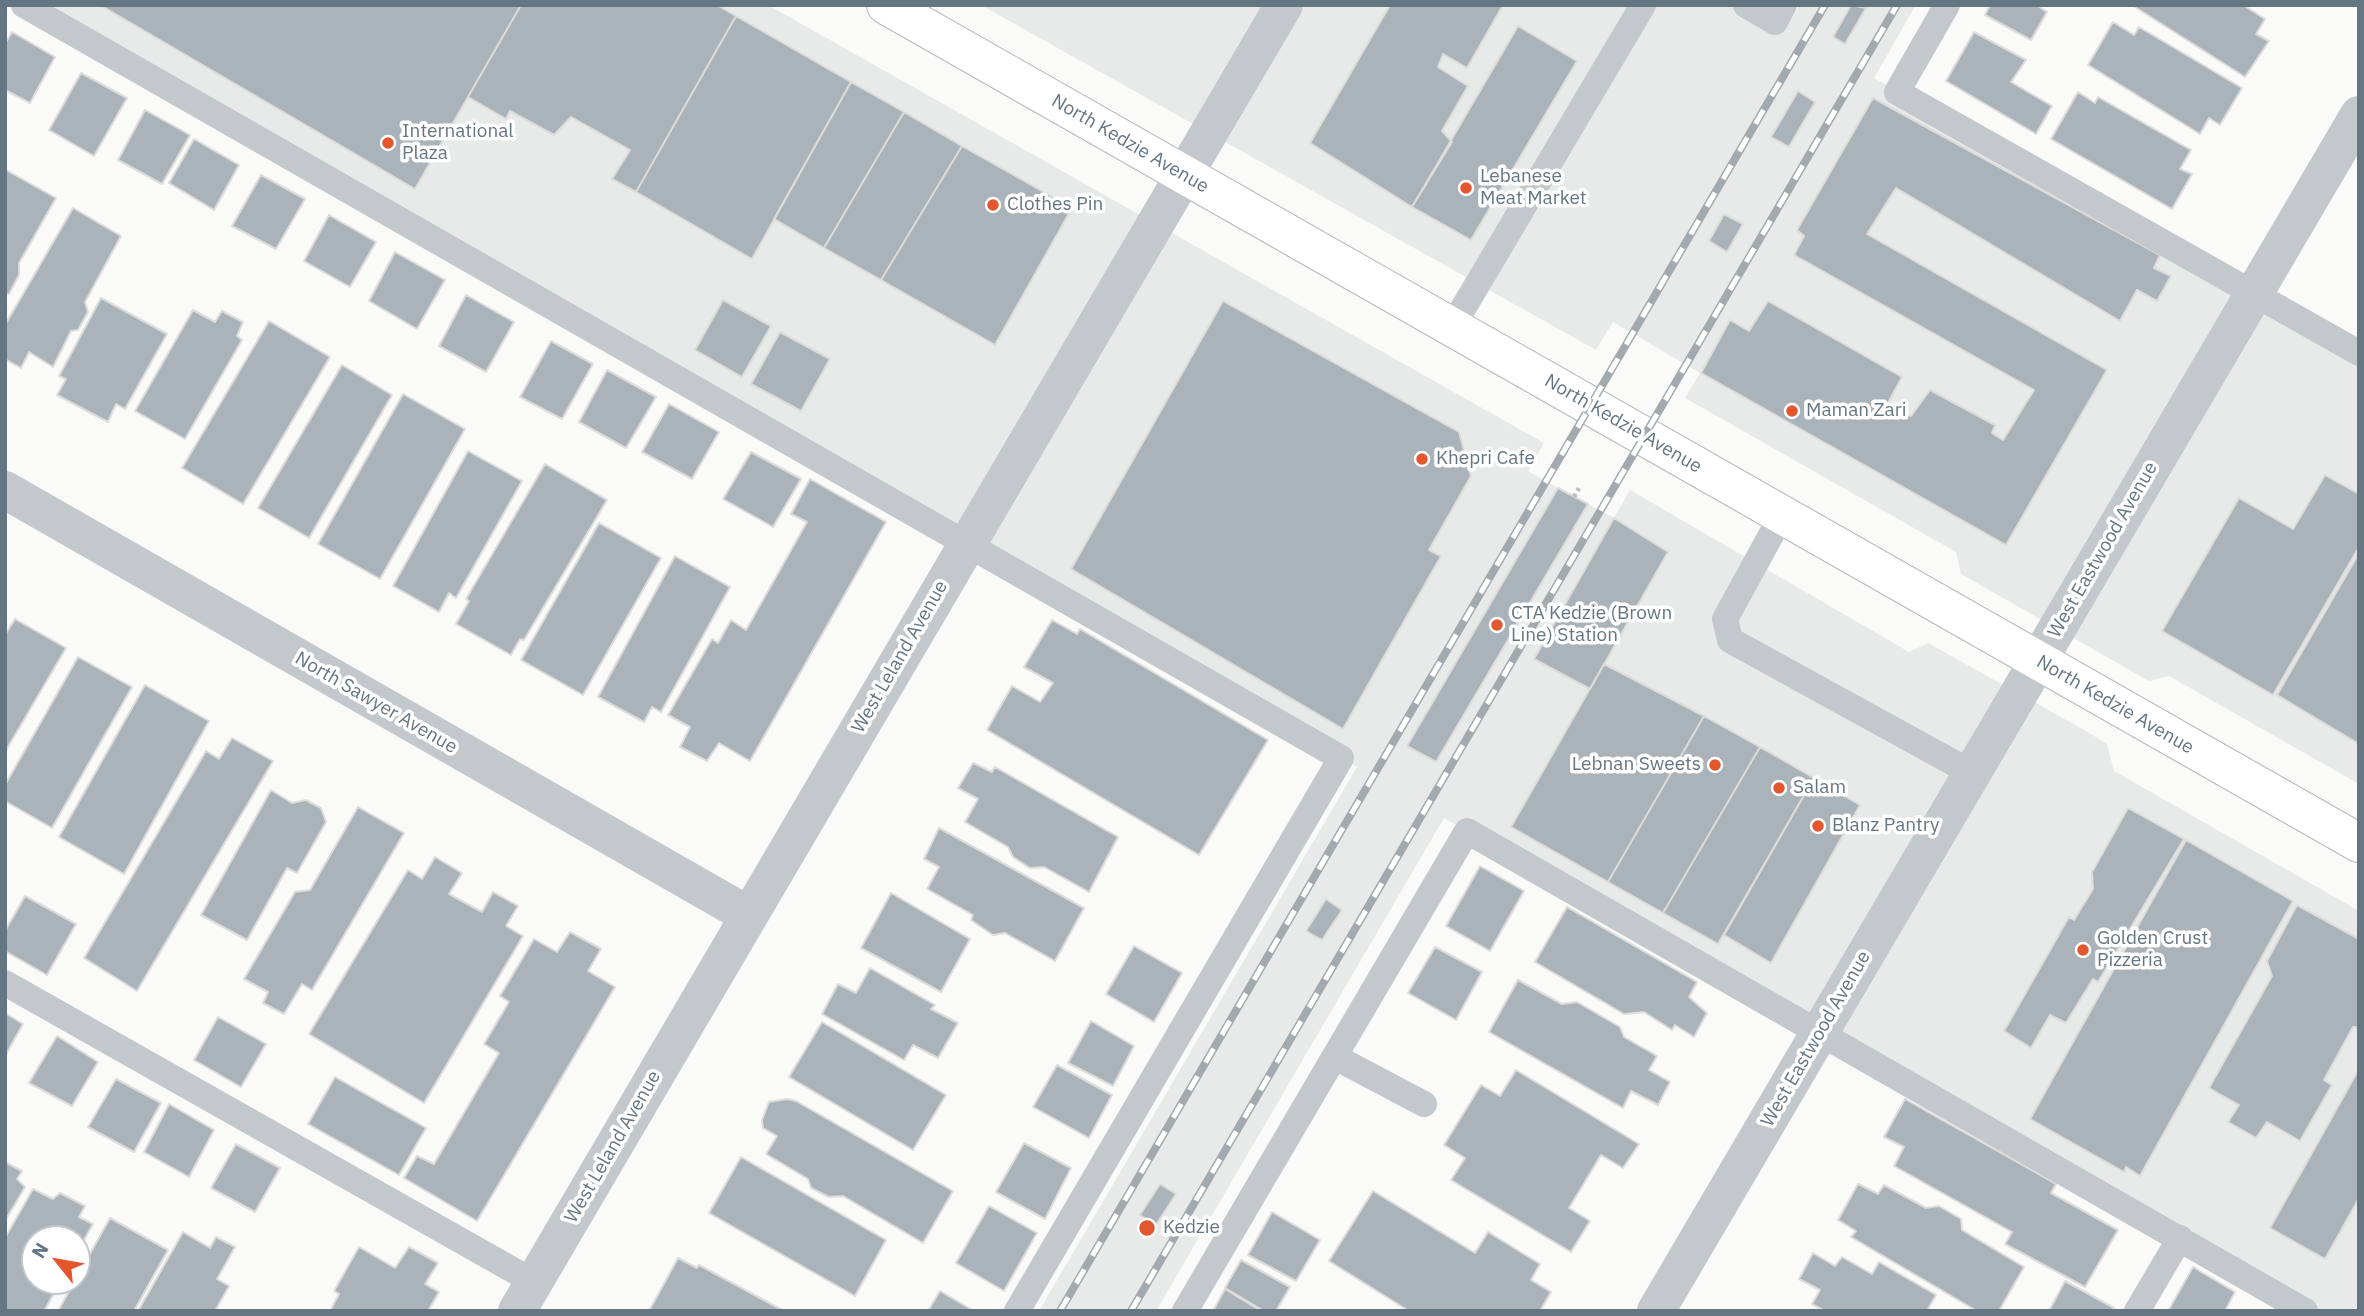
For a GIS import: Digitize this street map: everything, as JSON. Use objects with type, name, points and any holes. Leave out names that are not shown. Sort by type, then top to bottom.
[{"type":"main road","name":"North Kedzie Avenue","points":[[886,5],[2359,844]]},
{"type":"street","name":"West Leland Avenue","points":[[526,1296],[1284,5]]},
{"type":"street","name":"West Eastwood Avenue","points":[[1656,1311],[2359,115]]},
{"type":"street","name":"North Sawyer Avenue","points":[[5,491],[748,915]]},
{"type":"lane","points":[[24,5],[1341,758],[1017,1311]]},
{"type":"lane","points":[[1452,327],[1643,5]]},
{"type":"lane","points":[[1746,5],[1775,22],[1784,5]]},
{"type":"lane","points":[[1947,5],[1897,92],[2359,353]]},
{"type":"lane","points":[[1782,515],[1725,619],[1730,640],[1972,773]]},
{"type":"lane","points":[[1185,1311],[1467,831],[2305,1311]]},
{"type":"lane","points":[[5,983],[526,1296]]},
{"type":"lane","points":[[1335,1057],[1423,1104]]},
{"type":"lane","points":[[2137,1311],[2180,1238]]},
{"type":"path","points":[[1574,497],[1579,488]]},
{"type":"shaded area","points":[[42,5],[768,5],[1544,443],[1528,471],[1558,488],[1614,518],[1630,490],[1909,652],[1928,643],[2086,731],[2107,744],[2114,771],[2359,911],[2359,1311],[2316,1311],[1444,818],[1156,1311],[1039,1311],[1357,767],[966,545]]},
{"type":"shaded area","points":[[981,5],[1746,5],[1786,28],[1800,5],[1916,5],[1874,78],[2359,353],[2359,784],[2169,676],[2149,681],[1961,574],[1956,552],[1685,398],[1700,373],[1613,322],[1596,350]]},
{"type":"building","name":"International Plaza","points":[[100,5],[521,5],[415,189]]},
{"type":"building","points":[[521,5],[717,5],[736,16],[636,192],[612,179],[630,150],[571,117],[554,135],[510,111],[506,119],[468,97]]},
{"type":"building","points":[[1390,5],[1503,5],[1467,68],[1443,54],[1438,67],[1468,86],[1442,131],[1452,142],[1412,207],[1310,143]]},
{"type":"building","points":[[1851,5],[1866,8],[1845,44],[1833,37]]},
{"type":"building","points":[[1990,5],[2036,5],[2047,12],[2031,40],[1985,15]]},
{"type":"building","points":[[2132,5],[2243,5],[2265,19],[2256,34],[2269,41],[2245,77]]},
{"type":"building","points":[[736,16],[851,82],[752,259],[636,192]]},
{"type":"building","points":[[2113,22],[2134,35],[2139,27],[2242,88],[2220,125],[2209,118],[2200,134],[2088,65]]},
{"type":"building","points":[[1518,26],[1577,61],[1471,240],[1412,207]]},
{"type":"building","points":[[12,32],[55,57],[30,103],[5,90],[5,44]]},
{"type":"building","points":[[1974,32],[2026,60],[2011,82],[2052,106],[2036,134],[1946,81]]},
{"type":"building","points":[[81,73],[127,98],[94,156],[49,130]]},
{"type":"building","points":[[851,82],[904,112],[824,248],[774,219]]},
{"type":"building","points":[[1798,91],[1815,102],[1789,147],[1771,137]]},
{"type":"building","points":[[2078,92],[2095,103],[2098,97],[2191,150],[2180,169],[2192,174],[2172,209],[2051,139]]},
{"type":"building","points":[[1873,98],[2160,255],[2154,268],[2171,276],[2157,301],[2137,290],[2120,321],[1896,188],[1867,234],[2107,370],[2006,545],[1701,373],[1730,320],[1749,331],[1768,301],[1902,377],[1887,405],[1911,416],[1930,390],[1995,425],[1992,433],[2003,440],[2034,390],[1794,255],[1804,236],[1797,230]]},
{"type":"building","points":[[145,110],[190,135],[162,184],[118,160]]},
{"type":"building","points":[[904,112],[962,146],[881,280],[824,248]]},
{"type":"building","points":[[194,139],[239,165],[214,210],[169,183]]},
{"type":"building","points":[[962,146],[1072,208],[995,345],[881,280]]},
{"type":"building","points":[[6,170],[56,198],[19,263],[19,275],[9,294],[5,294]]},
{"type":"building","points":[[261,175],[305,199],[276,249],[232,226]]},
{"type":"building","points":[[73,208],[121,236],[85,302],[88,312],[78,330],[71,331],[53,367],[29,352],[21,368],[5,359],[5,325]]},
{"type":"building","points":[[1724,214],[1743,224],[1727,252],[1709,241]]},
{"type":"building","points":[[329,215],[376,242],[350,287],[304,261]]},
{"type":"building","points":[[395,252],[445,280],[417,329],[369,301]]},
{"type":"building","points":[[466,295],[514,322],[486,372],[439,346]]},
{"type":"building","points":[[101,298],[167,334],[125,409],[116,404],[108,422],[57,395],[66,379],[59,376]]},
{"type":"building","points":[[723,300],[771,326],[742,377],[695,350]]},
{"type":"building","points":[[1223,301],[1459,432],[1471,476],[1429,550],[1441,556],[1343,729],[1071,569]]},
{"type":"building","points":[[193,310],[215,322],[222,311],[243,322],[237,336],[242,340],[185,439],[135,411]]},
{"type":"building","points":[[269,321],[330,357],[243,504],[182,468]]},
{"type":"building","points":[[780,332],[830,359],[801,411],[751,384]]},
{"type":"building","points":[[551,341],[593,364],[562,419],[520,397]]},
{"type":"building","points":[[342,365],[392,395],[309,538],[258,508]]},
{"type":"building","points":[[607,370],[656,397],[626,448],[579,422]]},
{"type":"building","points":[[403,394],[465,429],[380,579],[318,544]]},
{"type":"building","points":[[669,404],[719,432],[692,479],[642,452]]},
{"type":"building","points":[[468,451],[522,481],[456,598],[449,593],[439,612],[393,586]]},
{"type":"building","points":[[751,452],[801,479],[773,527],[723,499]]},
{"type":"building","points":[[545,464],[607,500],[524,640],[520,639],[511,655],[456,624],[469,601],[466,599]]},
{"type":"building","points":[[2325,475],[2359,494],[2359,547],[2273,695],[2162,631],[2239,498],[2293,529]]},
{"type":"building","points":[[810,479],[886,522],[750,761],[719,743],[707,761],[680,747],[690,727],[668,715],[712,639],[718,643],[731,620],[746,630],[807,522],[791,514]]},
{"type":"building","name":"CTA Kedzie (Brown Line) Station","points":[[1558,488],[1588,504],[1436,762],[1407,746]]},
{"type":"building","points":[[1614,518],[1668,552],[1590,689],[1534,659]]},
{"type":"building","points":[[599,523],[661,558],[583,695],[521,660]]},
{"type":"building","points":[[2359,553],[2359,744],[2277,695]]},
{"type":"building","points":[[675,556],[730,587],[661,712],[652,707],[644,722],[598,697]]},
{"type":"building","points":[[15,619],[66,648],[5,752],[5,635]]},
{"type":"building","points":[[1052,620],[1077,634],[1080,629],[1268,740],[1199,855],[987,730],[1012,686],[1040,702],[1053,683],[1024,667]]},
{"type":"building","points":[[78,657],[132,687],[52,828],[5,801],[5,785]]},
{"type":"building","points":[[1604,664],[1704,716],[1608,882],[1511,827]]},
{"type":"building","points":[[145,685],[209,721],[124,874],[59,837]]},
{"type":"building","points":[[1704,716],[1760,747],[1663,913],[1608,882]]},
{"type":"building","points":[[232,738],[273,761],[137,991],[84,958],[206,751],[219,759]]},
{"type":"building","points":[[1760,747],[1814,778],[1718,944],[1663,913]]},
{"type":"building","points":[[973,763],[992,772],[995,767],[1118,837],[1089,892],[1044,867],[1030,868],[1013,857],[1008,847],[965,822],[978,799],[958,788]]},
{"type":"building","points":[[1814,778],[1860,805],[1771,963],[1724,935]]},
{"type":"building","points":[[271,790],[292,803],[306,800],[321,808],[326,822],[297,873],[287,868],[247,940],[201,915]]},
{"type":"building","points":[[358,807],[404,833],[312,990],[302,984],[284,1014],[263,1003],[268,992],[244,979],[295,892],[310,890]]},
{"type":"building","name":"Golden Crust Pizzeria","points":[[2128,808],[2184,839],[2098,982],[2093,979],[2066,1023],[2050,1015],[2031,1048],[2004,1031],[2069,917],[2074,920],[2093,889],[2092,872]]},
{"type":"building","points":[[939,828],[1084,908],[1055,961],[1005,933],[993,935],[971,920],[973,915],[927,889],[939,867],[924,859]]},
{"type":"building","points":[[2186,840],[2293,901],[2140,1176],[2126,1167],[2124,1172],[2030,1119]]},
{"type":"building","points":[[435,857],[462,873],[449,894],[482,912],[493,892],[518,906],[506,926],[523,936],[424,1103],[309,1034],[408,870],[422,879]]},
{"type":"building","points":[[1480,866],[1524,891],[1490,951],[1446,926]]},
{"type":"building","points":[[891,893],[970,939],[941,992],[861,948]]},
{"type":"building","points":[[25,896],[76,924],[47,975],[5,951],[5,931]]},
{"type":"building","points":[[1326,899],[1342,910],[1322,940],[1306,931]]},
{"type":"building","points":[[2297,905],[2359,939],[2359,1027],[2353,1027],[2324,1080],[2332,1085],[2300,1141],[2267,1122],[2256,1138],[2228,1122],[2239,1105],[2209,1088],[2272,976],[2267,961]]},
{"type":"building","points":[[1567,907],[1697,982],[1689,997],[1707,1013],[1694,1037],[1675,1025],[1672,1030],[1644,1012],[1624,1014],[1535,962]]},
{"type":"building","points":[[570,932],[601,949],[588,971],[615,987],[477,1221],[404,1178],[417,1156],[434,1164],[499,1053],[484,1044],[509,1002],[500,996],[534,939],[557,952]]},
{"type":"building","points":[[1134,946],[1182,973],[1154,1022],[1106,994]]},
{"type":"building","points":[[1435,947],[1482,972],[1456,1020],[1408,993]]},
{"type":"building","points":[[870,968],[935,1005],[931,1009],[958,1023],[938,1058],[913,1045],[904,1060],[822,1014],[838,984],[856,993]]},
{"type":"building","points":[[1518,980],[1562,1004],[1577,1002],[1620,1027],[1624,1037],[1657,1056],[1649,1070],[1670,1082],[1658,1105],[1631,1091],[1623,1108],[1489,1032]]},
{"type":"building","points":[[5,1013],[23,1024],[5,1056]]},
{"type":"building","points":[[218,1017],[266,1044],[241,1087],[194,1060]]},
{"type":"building","points":[[1091,1021],[1134,1046],[1113,1086],[1068,1063]]},
{"type":"building","points":[[822,1022],[946,1095],[913,1150],[789,1077]]},
{"type":"building","points":[[57,1036],[98,1062],[72,1106],[29,1083]]},
{"type":"building","points":[[1057,1065],[1112,1095],[1089,1138],[1033,1107]]},
{"type":"building","points":[[2359,1069],[2359,1198],[2325,1259],[2270,1228]]},
{"type":"building","points":[[1516,1070],[1639,1144],[1623,1168],[1601,1155],[1569,1208],[1590,1221],[1571,1252],[1451,1180],[1465,1158],[1444,1145],[1481,1085],[1500,1096]]},
{"type":"building","points":[[335,1077],[426,1128],[399,1175],[308,1124]]},
{"type":"building","points":[[116,1079],[161,1103],[134,1152],[88,1127]]},
{"type":"building","points":[[787,1099],[796,1101],[953,1191],[923,1243],[843,1196],[829,1197],[811,1188],[808,1179],[766,1154],[777,1136],[763,1128],[762,1120],[769,1102]]},
{"type":"building","points":[[1905,1099],[2056,1184],[2051,1193],[2118,1230],[2085,1287],[2005,1244],[2012,1232],[1894,1166],[1904,1147],[1884,1137]]},
{"type":"building","points":[[169,1104],[214,1130],[189,1177],[144,1152]]},
{"type":"building","points":[[1024,1143],[1071,1168],[1045,1219],[996,1192]]},
{"type":"building","points":[[236,1144],[280,1168],[255,1212],[211,1188]]},
{"type":"building","points":[[741,1157],[886,1240],[855,1296],[709,1213]]},
{"type":"building","points":[[5,1162],[22,1171],[17,1179],[25,1187],[5,1221]]},
{"type":"building","points":[[1160,1184],[1176,1194],[1156,1225],[1140,1215]]},
{"type":"building","points":[[1858,1184],[1878,1194],[1884,1185],[1926,1208],[1939,1206],[1961,1219],[1962,1230],[2024,1267],[1999,1311],[1977,1311],[1851,1237],[1856,1231],[1838,1220]]},
{"type":"building","points":[[33,1189],[53,1199],[60,1193],[85,1206],[79,1217],[93,1224],[91,1228],[91,1225],[21,1225],[21,1295],[53,1295],[44,1311],[5,1311],[5,1238]]},
{"type":"building","points":[[1373,1191],[1475,1253],[1488,1232],[1540,1264],[1531,1280],[1551,1292],[1540,1311],[1409,1311],[1329,1261]]},
{"type":"building","points":[[989,1206],[1037,1233],[1004,1291],[956,1263]]},
{"type":"building","points":[[1272,1212],[1320,1240],[1296,1281],[1248,1255]]},
{"type":"building","points":[[110,1218],[168,1250],[134,1311],[58,1311],[67,1295],[91,1295],[91,1252]]},
{"type":"building","points":[[183,1232],[210,1248],[216,1237],[235,1247],[217,1279],[229,1286],[215,1311],[138,1311]]},
{"type":"building","points":[[359,1247],[395,1268],[409,1247],[438,1263],[425,1284],[439,1292],[428,1311],[330,1311],[339,1294],[334,1291]]},
{"type":"building","points":[[1813,1253],[1835,1266],[1842,1257],[1872,1274],[1879,1262],[1936,1295],[1928,1309],[1931,1311],[1825,1311],[1812,1304],[1820,1290],[1799,1279]]},
{"type":"building","points":[[678,1258],[697,1268],[699,1265],[784,1311],[649,1311]]},
{"type":"building","points":[[1241,1260],[1290,1287],[1276,1311],[1264,1311],[1225,1288]]},
{"type":"building","points":[[2193,1267],[2235,1292],[2225,1311],[2168,1311]]},
{"type":"building","points":[[2065,1281],[2114,1308],[2112,1311],[2049,1311]]},
{"type":"building","points":[[1225,1289],[1261,1311],[1213,1311]]},
{"type":"building","points":[[940,1291],[974,1311],[928,1311]]},
{"type":"railway","points":[[1060,1311],[1825,5]]},
{"type":"railway","points":[[1131,1311],[1897,5]]},
{"type":"place","name":"International Plaza","points":[[388,143]]},
{"type":"place","name":"Lebanese Meat Market","points":[[1466,188]]},
{"type":"place","name":"Clothes Pin","points":[[993,205]]},
{"type":"place","name":"Maman Zari","points":[[1792,411]]},
{"type":"place","name":"Khepri Cafe","points":[[1422,459]]},
{"type":"place","name":"CTA Kedzie (Brown Line) Station","points":[[1497,625]]},
{"type":"place","name":"Lebnan Sweets","points":[[1715,765]]},
{"type":"place","name":"Salam","points":[[1779,788]]},
{"type":"place","name":"Blanz Pantry","points":[[1818,826]]},
{"type":"place","name":"Golden Crust Pizzeria","points":[[2083,950]]},
{"type":"place","name":"Kedzie","points":[[1147,1228]]}]
